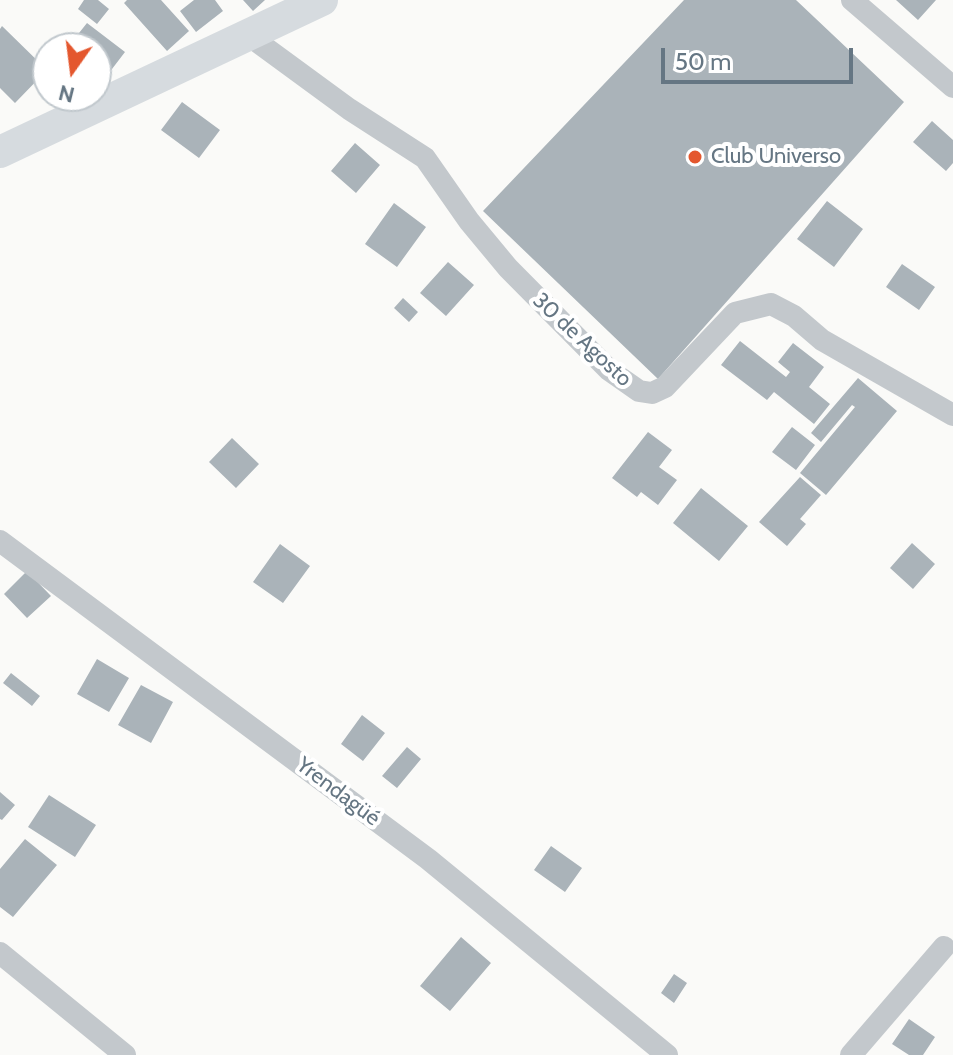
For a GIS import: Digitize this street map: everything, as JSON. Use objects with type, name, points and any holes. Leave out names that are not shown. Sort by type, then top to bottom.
[{"type":"main road","points":[[0,152],[322,0]]},
{"type":"street","points":[[852,0],[953,87]]},
{"type":"street","name":"30 de Agosto","points":[[248,35],[349,109],[425,158],[469,221],[508,268],[596,358],[639,391],[652,393],[665,387],[735,313],[771,304],[794,316],[822,340],[953,415]]},
{"type":"street","name":"Yrendagüé","points":[[0,541],[428,859],[667,1055]]},
{"type":"street","points":[[851,1055],[944,947]]},
{"type":"street","points":[[0,953],[125,1055]]},
{"type":"building","points":[[84,0],[98,0],[109,9],[97,24],[78,9]]},
{"type":"building","points":[[127,0],[161,0],[189,31],[167,51],[124,3]]},
{"type":"building","points":[[194,0],[215,0],[223,11],[196,32],[180,11]]},
{"type":"building","points":[[243,0],[265,0],[253,11]]},
{"type":"building","name":"Club Universo","points":[[684,0],[796,0],[904,102],[658,379],[483,211]]},
{"type":"building","points":[[896,0],[936,0],[918,20]]},
{"type":"building","points":[[87,23],[99,32],[80,32]]},
{"type":"building","points":[[2,26],[32,55],[32,85],[15,103],[0,88]]},
{"type":"building","points":[[112,42],[125,52],[112,69]]},
{"type":"building","points":[[182,102],[220,130],[199,158],[161,130]]},
{"type":"building","points":[[932,121],[953,140],[953,163],[946,171],[913,142]]},
{"type":"building","points":[[355,143],[380,165],[356,193],[331,171]]},
{"type":"building","points":[[827,201],[863,229],[834,267],[797,239]]},
{"type":"building","points":[[394,203],[426,227],[397,267],[365,244]]},
{"type":"building","points":[[448,262],[474,285],[446,316],[420,293]]},
{"type":"building","points":[[902,264],[935,287],[919,310],[886,287]]},
{"type":"building","points":[[403,298],[418,312],[409,322],[394,308]]},
{"type":"building","points":[[740,341],[786,377],[790,372],[778,362],[793,343],[824,367],[809,387],[830,404],[814,424],[774,392],[767,400],[721,365]]},
{"type":"building","points":[[858,378],[897,411],[826,495],[800,473],[855,407],[852,405],[821,442],[811,433]]},
{"type":"building","points":[[792,427],[815,445],[796,470],[772,452]]},
{"type":"building","points":[[648,432],[672,450],[659,467],[677,480],[658,505],[641,492],[637,497],[612,478]]},
{"type":"building","points":[[232,438],[259,464],[236,488],[209,462]]},
{"type":"building","points":[[800,477],[821,495],[800,519],[806,524],[787,546],[759,522]]},
{"type":"building","points":[[701,488],[748,526],[719,561],[673,523]]},
{"type":"building","points":[[912,543],[935,564],[913,589],[890,568]]},
{"type":"building","points":[[280,544],[310,566],[283,603],[253,582]]},
{"type":"building","points":[[27,571],[51,596],[27,618],[4,594]]},
{"type":"building","points":[[97,659],[129,678],[109,712],[77,694]]},
{"type":"building","points":[[11,673],[40,696],[32,706],[3,683]]},
{"type":"building","points":[[141,685],[173,702],[151,743],[118,725]]},
{"type":"building","points":[[362,715],[385,733],[363,761],[341,744]]},
{"type":"building","points":[[407,747],[421,759],[397,788],[382,776]]},
{"type":"building","points":[[0,792],[15,805],[2,820],[0,819]]},
{"type":"building","points":[[49,795],[96,825],[75,857],[28,827]]},
{"type":"building","points":[[25,839],[57,865],[13,917],[0,907],[0,869]]},
{"type":"building","points":[[551,846],[582,868],[565,892],[534,870]]},
{"type":"building","points":[[461,937],[491,963],[450,1011],[420,986]]},
{"type":"building","points":[[674,974],[687,983],[674,1003],[661,993]]},
{"type":"building","points":[[909,1019],[935,1037],[923,1055],[909,1055],[892,1044]]},
{"type":"place","name":"Club Universo","points":[[695,157]]}]
